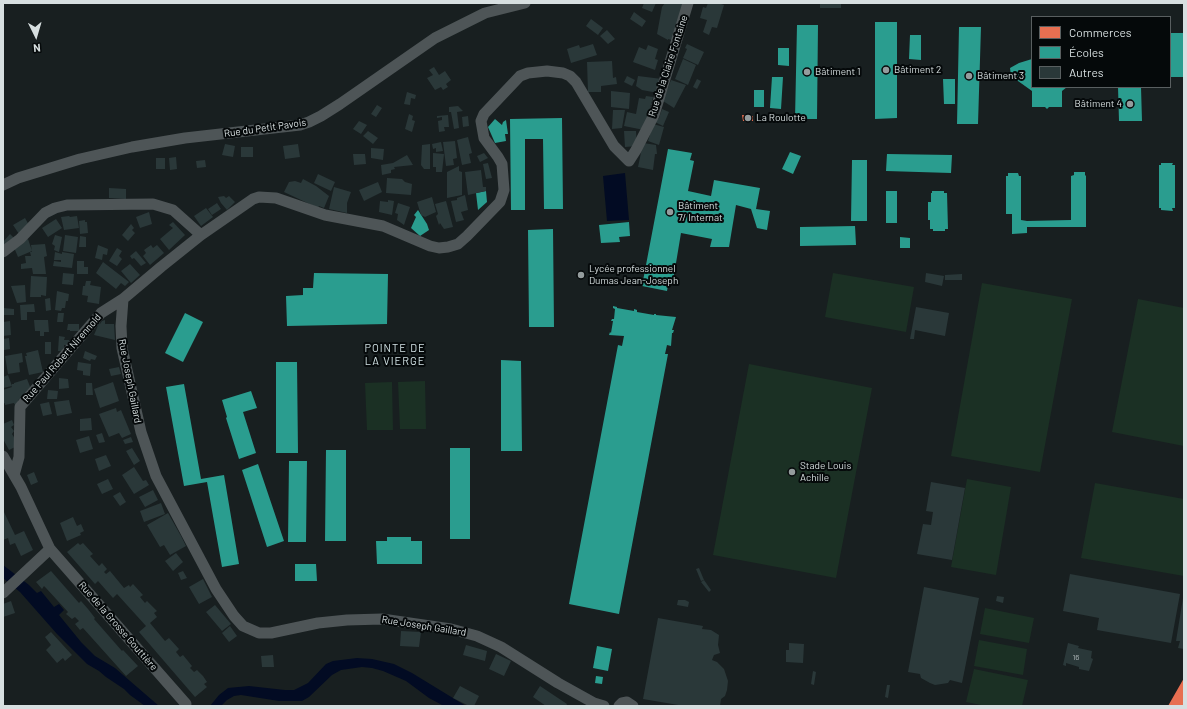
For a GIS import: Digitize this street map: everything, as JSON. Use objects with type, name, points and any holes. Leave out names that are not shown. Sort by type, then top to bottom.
[{"type":"street","name":"Rue du Petit Pavois","points":[[3,185],[18,178],[80,159],[132,147],[185,138],[293,126],[310,122],[340,104],[435,38],[485,13],[525,3]]},
{"type":"street","name":"Rue de la Claire Fontaine","points":[[201,235],[253,199],[266,197],[276,198],[325,215],[383,226],[435,247],[448,247],[458,244],[500,202],[502,198],[504,190],[502,164],[484,138],[481,121],[484,114],[520,76],[528,72],[547,71],[563,73],[570,76],[576,82],[614,146],[629,161],[654,114],[688,3]]},
{"type":"street","points":[[3,252],[20,239],[45,214],[55,208],[67,205],[153,204],[172,210],[201,235],[123,299]]},
{"type":"street","name":"Rue Paul Robert Nirennold","points":[[14,475],[19,458],[20,407],[101,313],[123,299]]},
{"type":"street","name":"Rue Joseph Gaillard","points":[[123,299],[120,326],[122,348],[141,432],[156,476],[216,589],[234,616],[244,626],[259,632],[271,633],[318,623],[382,619],[451,629],[477,636],[502,647],[558,683],[599,704]]},
{"type":"street","name":"Rue de la Grosse Gouttière","points":[[3,456],[14,475],[50,549],[186,704]]},
{"type":"street","points":[[7,590],[50,549]]},
{"type":"street","points":[[619,706],[622,703],[627,702],[633,706]]},
{"type":"green space","points":[[833,273],[914,287],[906,332],[825,317]]},
{"type":"green space","points":[[982,283],[1072,299],[1040,472],[951,456]]},
{"type":"green space","points":[[1138,299],[1184,308],[1184,446],[1112,432]]},
{"type":"green space","name":"Stade Louis Achille","points":[[749,364],[872,388],[836,578],[713,555]]},
{"type":"green space","points":[[425,381],[426,429],[400,429],[398,382]]},
{"type":"green space","points":[[392,382],[393,430],[367,430],[365,383]]},
{"type":"green space","points":[[967,479],[1011,487],[996,575],[951,567]]},
{"type":"green space","points":[[1095,483],[1184,499],[1184,576],[1081,558]]},
{"type":"green space","points":[[985,608],[1034,618],[1029,643],[980,634]]},
{"type":"green space","points":[[979,640],[1027,649],[1023,675],[974,666]]},
{"type":"green space","points":[[974,669],[1028,680],[1022,706],[986,706],[966,702]]},
{"type":"water","points":[[625,173],[629,220],[607,221],[603,176]]},
{"type":"water","points":[[3,565],[37,593],[41,591],[54,607],[59,604],[64,610],[59,615],[81,642],[95,656],[115,668],[159,706],[145,706],[124,689],[87,664],[57,634],[20,592],[3,578]]},
{"type":"water","points":[[357,658],[372,659],[394,664],[412,673],[466,706],[442,705],[429,698],[406,681],[383,671],[362,667],[341,670],[332,675],[309,697],[302,701],[279,701],[241,695],[234,696],[221,706],[210,706],[219,695],[228,688],[249,686],[294,690],[308,683],[326,664],[333,661]]},
{"type":"building: Commerces","name":"La Roulotte","points":[[742,115],[753,116],[753,121],[743,121]]},
{"type":"building: Commerces","points":[[1184,678],[1184,706],[1168,706]]},
{"type":"building: Écoles","name":"Bâtiment 2","points":[[875,22],[897,22],[897,118],[875,119]]},
{"type":"building: Écoles","name":"Bâtiment 1","points":[[797,25],[818,25],[817,119],[795,119]]},
{"type":"building: Écoles","name":"Bâtiment 3","points":[[959,27],[981,27],[978,124],[957,124]]},
{"type":"building: Écoles","points":[[1171,33],[1184,33],[1184,77],[1171,77]]},
{"type":"building: Écoles","points":[[910,35],[921,35],[921,60],[909,59]]},
{"type":"building: Écoles","points":[[778,48],[789,48],[789,66],[778,65]]},
{"type":"building: Écoles","points":[[1031,59],[1031,88],[1066,88],[1062,91],[1062,107],[1049,107],[1047,109],[1045,107],[1032,107],[1032,91],[1011,76],[1010,68]]},
{"type":"building: Écoles","points":[[772,77],[783,77],[781,109],[770,108]]},
{"type":"building: Écoles","points":[[943,79],[955,79],[955,104],[944,104]]},
{"type":"building: Écoles","name":"Bâtiment 4","points":[[1118,88],[1141,88],[1142,121],[1119,121]]},
{"type":"building: Écoles","points":[[754,90],[764,90],[764,107],[754,107]]},
{"type":"building: Écoles","points":[[562,118],[563,209],[544,209],[543,139],[525,139],[525,210],[511,210],[510,119]]},
{"type":"building: Écoles","points":[[495,119],[502,125],[506,120],[508,134],[505,134],[506,141],[495,143],[488,127]]},
{"type":"building: Écoles","points":[[668,149],[692,153],[690,160],[694,161],[688,191],[711,196],[714,180],[760,188],[756,209],[770,211],[767,230],[757,228],[751,209],[736,205],[729,247],[710,247],[712,239],[681,233],[673,281],[669,280],[667,291],[642,286]]},
{"type":"building: Écoles","points":[[790,152],[801,156],[793,174],[782,169]]},
{"type":"building: Écoles","points":[[887,154],[952,155],[951,173],[886,171]]},
{"type":"building: Écoles","points":[[852,160],[867,160],[867,221],[851,221]]},
{"type":"building: Écoles","points":[[1161,163],[1173,163],[1172,165],[1175,165],[1175,208],[1172,208],[1173,211],[1161,210],[1161,208],[1159,208],[1159,165],[1161,165]]},
{"type":"building: Écoles","points":[[1074,172],[1085,172],[1085,176],[1086,175],[1086,227],[1027,227],[1027,233],[1012,234],[1012,214],[1006,214],[1006,176],[1008,176],[1008,173],[1018,173],[1019,176],[1021,176],[1021,220],[1027,221],[1071,220],[1071,176],[1074,175]]},
{"type":"building: Écoles","points":[[486,191],[487,202],[478,210],[476,193]]},
{"type":"building: Écoles","points":[[886,191],[897,191],[897,223],[886,223]]},
{"type":"building: Écoles","points":[[932,191],[944,191],[944,193],[947,193],[948,229],[945,229],[945,231],[933,231],[933,229],[930,229],[930,220],[928,220],[928,202],[931,202]]},
{"type":"building: Écoles","points":[[418,210],[429,230],[420,236],[411,228],[416,217],[414,215]]},
{"type":"building: Écoles","points":[[629,222],[630,236],[619,237],[620,242],[601,243],[599,225]]},
{"type":"building: Écoles","points":[[855,226],[856,245],[800,246],[800,227]]},
{"type":"building: Écoles","points":[[553,229],[554,327],[529,327],[528,230]]},
{"type":"building: Écoles","points":[[900,237],[910,238],[910,248],[900,248]]},
{"type":"building: Écoles","points":[[314,273],[388,274],[387,324],[287,326],[286,296],[303,295],[303,288],[313,288]]},
{"type":"building: Écoles","points":[[613,306],[634,311],[634,309],[637,310],[637,312],[654,315],[676,317],[672,330],[674,330],[672,333],[671,346],[667,345],[665,354],[668,354],[619,614],[569,604],[618,345],[622,346],[624,336],[609,335],[610,332],[611,333],[613,321],[611,321],[614,319],[615,309]]},
{"type":"building: Écoles","points":[[185,313],[203,322],[183,362],[165,353]]},
{"type":"building: Écoles","points":[[501,360],[521,361],[522,451],[501,451]]},
{"type":"building: Écoles","points":[[276,362],[297,362],[298,453],[276,453]]},
{"type":"building: Écoles","points":[[184,384],[201,479],[224,475],[239,564],[222,567],[207,482],[184,486],[166,387]]},
{"type":"building: Écoles","points":[[251,391],[257,408],[243,412],[256,453],[239,459],[222,400]]},
{"type":"building: Écoles","points":[[450,448],[470,448],[470,539],[450,539]]},
{"type":"building: Écoles","points":[[326,450],[346,450],[346,541],[325,541]]},
{"type":"building: Écoles","points":[[289,461],[307,461],[306,542],[288,542]]},
{"type":"building: Écoles","points":[[258,464],[284,541],[267,547],[242,470]]},
{"type":"building: Écoles","points":[[387,537],[411,537],[411,541],[422,541],[422,564],[377,564],[376,541],[387,541]]},
{"type":"building: Écoles","points":[[295,564],[316,564],[317,581],[295,581]]},
{"type":"building: Écoles","points":[[597,646],[612,649],[608,671],[593,668]]},
{"type":"building: Écoles","points":[[596,676],[603,677],[602,684],[595,683]]},
{"type":"building: Autres","points":[[644,3],[656,3],[652,12],[642,8]]},
{"type":"building: Autres","points":[[665,3],[683,3],[672,40],[668,40],[657,34],[662,7]]},
{"type":"building: Autres","points":[[708,3],[718,3],[724,5],[717,28],[712,27],[709,35],[703,32],[707,20],[700,18],[703,7],[706,8]]},
{"type":"building: Autres","points":[[820,3],[841,3],[841,8],[820,8]]},
{"type":"building: Autres","points":[[634,12],[646,21],[642,27],[630,19]]},
{"type":"building: Autres","points":[[591,19],[603,28],[598,35],[586,26]]},
{"type":"building: Autres","points":[[607,30],[615,39],[608,44],[600,36]]},
{"type":"building: Autres","points":[[593,44],[597,55],[571,63],[567,49],[579,45],[580,48]]},
{"type":"building: Autres","points":[[687,44],[704,52],[698,65],[683,58],[687,49],[685,48]]},
{"type":"building: Autres","points":[[648,45],[658,49],[655,59],[658,60],[655,70],[633,62],[639,47],[646,50]]},
{"type":"building: Autres","points":[[683,59],[696,65],[688,85],[675,79]]},
{"type":"building: Autres","points":[[612,61],[613,78],[616,77],[617,84],[601,86],[601,92],[588,92],[587,62]]},
{"type":"building: Autres","points":[[434,67],[439,75],[445,71],[451,80],[446,84],[448,87],[443,90],[441,87],[435,90],[427,78],[433,75],[429,70]]},
{"type":"building: Autres","points":[[627,76],[635,80],[632,86],[624,82]]},
{"type":"building: Autres","points":[[638,76],[662,79],[658,93],[642,90],[636,86]]},
{"type":"building: Autres","points":[[697,79],[701,81],[697,89],[693,87]]},
{"type":"building: Autres","points":[[671,80],[686,85],[674,108],[663,101]]},
{"type":"building: Autres","points":[[611,91],[630,93],[629,109],[611,107]]},
{"type":"building: Autres","points":[[407,92],[416,95],[415,99],[411,98],[410,105],[404,104]]},
{"type":"building: Autres","points":[[646,96],[653,97],[644,130],[624,126],[627,112],[636,114],[639,98],[645,99]]},
{"type":"building: Autres","points":[[377,105],[382,108],[376,117],[371,114]]},
{"type":"building: Autres","points":[[458,106],[463,111],[457,112],[459,128],[454,129],[449,107]]},
{"type":"building: Autres","points":[[662,109],[669,112],[663,126],[655,122],[659,118]]},
{"type":"building: Autres","points":[[613,110],[625,110],[622,128],[612,129]]},
{"type":"building: Autres","points":[[409,114],[413,116],[412,120],[415,121],[412,132],[405,129]]},
{"type":"building: Autres","points":[[448,115],[449,127],[444,127],[445,131],[439,132],[438,121],[442,120],[442,117],[437,118],[437,116]]},
{"type":"building: Autres","points":[[468,116],[469,126],[463,127],[462,117]]},
{"type":"building: Autres","points":[[359,121],[367,125],[361,134],[353,129]]},
{"type":"building: Autres","points":[[653,124],[664,127],[659,145],[648,141]]},
{"type":"building: Autres","points":[[368,131],[378,138],[373,144],[363,136]]},
{"type":"building: Autres","points":[[624,131],[636,131],[637,146],[625,147]]},
{"type":"building: Autres","points":[[468,137],[472,153],[469,154],[471,163],[462,165],[457,140]]},
{"type":"building: Autres","points":[[455,141],[457,158],[453,159],[454,165],[446,166],[443,142]]},
{"type":"building: Autres","points":[[441,142],[443,151],[436,152],[436,148],[433,149],[432,144]]},
{"type":"building: Autres","points":[[643,143],[656,145],[657,154],[655,154],[653,170],[638,167]]},
{"type":"building: Autres","points":[[225,144],[235,146],[233,157],[222,155]]},
{"type":"building: Autres","points":[[298,144],[300,157],[285,159],[283,146]]},
{"type":"building: Autres","points":[[430,144],[430,169],[424,169],[421,165],[422,145]]},
{"type":"building: Autres","points":[[241,147],[253,147],[253,157],[241,157]]},
{"type":"building: Autres","points":[[371,148],[384,149],[383,160],[371,158]]},
{"type":"building: Autres","points":[[433,153],[444,154],[442,172],[436,172],[436,167],[433,167]]},
{"type":"building: Autres","points":[[484,153],[488,158],[480,162],[477,156]]},
{"type":"building: Autres","points":[[353,154],[365,154],[366,164],[354,165]]},
{"type":"building: Autres","points":[[407,155],[413,165],[394,167],[395,169],[391,170],[391,173],[382,175],[381,165],[393,163]]},
{"type":"building: Autres","points":[[176,157],[177,169],[170,170],[169,158]]},
{"type":"building: Autres","points":[[156,158],[165,158],[165,169],[156,169]]},
{"type":"building: Autres","points":[[205,160],[206,167],[197,168],[196,161]]},
{"type":"building: Autres","points":[[488,163],[492,178],[486,179],[483,164]]},
{"type":"building: Autres","points":[[459,166],[459,171],[462,172],[462,195],[447,198],[447,172]]},
{"type":"building: Autres","points":[[481,170],[483,187],[486,187],[486,191],[468,195],[465,172]]},
{"type":"building: Autres","points":[[318,174],[335,182],[331,191],[314,183]]},
{"type":"building: Autres","points":[[387,178],[402,179],[405,182],[412,184],[411,195],[386,193]]},
{"type":"building: Autres","points":[[303,179],[316,186],[329,196],[324,208],[319,206],[318,208],[284,192],[289,182],[295,181],[301,183]]},
{"type":"building: Autres","points":[[378,182],[382,192],[364,201],[359,190]]},
{"type":"building: Autres","points":[[334,187],[351,192],[347,203],[347,213],[329,209]]},
{"type":"building: Autres","points":[[109,188],[126,189],[126,199],[109,198]]},
{"type":"building: Autres","points":[[465,195],[468,210],[461,212],[464,220],[456,222],[451,201],[457,200],[457,198]]},
{"type":"building: Autres","points":[[224,196],[226,198],[229,196],[235,202],[227,210],[218,197]]},
{"type":"building: Autres","points":[[432,197],[436,212],[425,217],[421,215],[417,202]]},
{"type":"building: Autres","points":[[388,200],[394,201],[392,215],[379,212],[380,201],[388,202]]},
{"type":"building: Autres","points":[[446,201],[453,227],[444,229],[440,223],[439,225],[436,216],[438,214],[435,204]]},
{"type":"building: Autres","points":[[217,203],[221,209],[212,215],[208,209]]},
{"type":"building: Autres","points":[[398,203],[410,207],[404,225],[397,220],[398,214],[395,213]]},
{"type":"building: Autres","points":[[206,208],[213,217],[201,226],[194,216]]},
{"type":"building: Autres","points":[[149,212],[152,224],[140,228],[136,217]]},
{"type":"building: Autres","points":[[77,216],[79,228],[64,230],[61,217]]},
{"type":"building: Autres","points":[[25,218],[30,227],[19,234],[13,225]]},
{"type":"building: Autres","points":[[56,219],[62,228],[48,237],[42,228]]},
{"type":"building: Autres","points":[[85,220],[85,222],[87,222],[88,233],[80,234],[79,221]]},
{"type":"building: Autres","points":[[173,222],[185,235],[169,250],[160,239],[173,228],[169,225]]},
{"type":"building: Autres","points":[[131,224],[134,228],[132,230],[135,233],[128,241],[122,235]]},
{"type":"building: Autres","points":[[10,234],[14,238],[6,247],[3,242]]},
{"type":"building: Autres","points":[[55,235],[62,237],[59,252],[54,250],[55,246],[52,244]]},
{"type":"building: Autres","points":[[65,235],[78,237],[76,253],[63,251]]},
{"type":"building: Autres","points":[[80,236],[86,237],[86,247],[79,247]]},
{"type":"building: Autres","points":[[28,239],[32,251],[18,257],[13,245]]},
{"type":"building: Autres","points":[[45,244],[47,256],[44,257],[46,274],[33,274],[32,268],[21,269],[21,264],[26,263],[25,256],[31,256],[31,245]]},
{"type":"building: Autres","points":[[98,245],[108,249],[107,255],[103,254],[102,260],[95,258]]},
{"type":"building: Autres","points":[[151,245],[153,248],[157,245],[164,253],[150,265],[143,256],[146,253],[144,250]]},
{"type":"building: Autres","points":[[117,248],[122,251],[119,256],[122,259],[117,266],[109,261]]},
{"type":"building: Autres","points":[[136,251],[146,263],[141,266],[134,258],[132,259],[130,256]]},
{"type":"building: Autres","points":[[55,252],[62,254],[62,252],[74,254],[72,268],[53,266],[54,261],[61,262],[61,260],[54,260]]},
{"type":"building: Autres","points":[[77,261],[84,261],[84,267],[88,267],[88,274],[77,274]]},
{"type":"building: Autres","points":[[103,262],[129,282],[125,286],[121,283],[116,289],[96,273]]},
{"type":"building: Autres","points":[[130,264],[140,275],[131,283],[121,271]]},
{"type":"building: Autres","points":[[63,273],[74,274],[73,285],[62,284]]},
{"type":"building: Autres","points":[[926,273],[944,276],[942,286],[925,282]]},
{"type":"building: Autres","points":[[962,274],[962,280],[945,280],[945,275]]},
{"type":"building: Autres","points":[[31,276],[47,277],[46,296],[41,295],[41,297],[30,297]]},
{"type":"building: Autres","points":[[86,281],[91,281],[90,285],[101,287],[99,304],[87,302],[88,296],[82,295],[83,286],[85,286]]},
{"type":"building: Autres","points":[[25,285],[26,302],[17,303],[11,286]]},
{"type":"building: Autres","points":[[57,291],[69,294],[65,308],[62,308],[61,311],[55,310]]},
{"type":"building: Autres","points":[[50,298],[51,310],[46,311],[45,299]]},
{"type":"building: Autres","points":[[34,304],[35,312],[27,312],[27,320],[21,320],[20,305]]},
{"type":"building: Autres","points":[[916,307],[949,313],[945,336],[915,330],[914,339],[910,339]]},
{"type":"building: Autres","points":[[3,308],[14,309],[14,315],[3,315]]},
{"type":"building: Autres","points":[[58,313],[64,313],[63,322],[57,322]]},
{"type":"building: Autres","points":[[34,320],[48,320],[49,332],[44,332],[44,336],[40,336],[40,331],[35,331]]},
{"type":"building: Autres","points":[[105,320],[105,324],[114,324],[115,340],[94,335],[99,323],[100,324]]},
{"type":"building: Autres","points":[[10,321],[11,335],[3,336],[3,322]]},
{"type":"building: Autres","points":[[68,324],[79,324],[79,331],[67,330]]},
{"type":"building: Autres","points":[[59,336],[65,337],[64,340],[69,340],[69,345],[64,345],[64,351],[58,351]]},
{"type":"building: Autres","points":[[9,338],[10,349],[4,350],[3,339]]},
{"type":"building: Autres","points":[[45,342],[51,342],[51,354],[45,354]]},
{"type":"building: Autres","points":[[38,350],[43,372],[29,375],[25,356],[27,356],[26,353]]},
{"type":"building: Autres","points":[[85,351],[97,356],[95,360],[91,359],[90,361],[83,358]]},
{"type":"building: Autres","points":[[22,353],[23,362],[19,363],[20,372],[8,374],[5,356]]},
{"type":"building: Autres","points":[[78,362],[91,364],[90,376],[83,375],[83,371],[77,370]]},
{"type":"building: Autres","points":[[119,367],[121,374],[111,376],[109,369]]},
{"type":"building: Autres","points":[[8,375],[12,386],[3,388],[3,377]]},
{"type":"building: Autres","points":[[59,378],[68,379],[69,388],[59,389]]},
{"type":"building: Autres","points":[[27,379],[31,389],[22,399],[18,400],[18,404],[15,405],[14,403],[5,405],[5,403],[3,404],[3,390],[12,387],[12,384]]},
{"type":"building: Autres","points":[[113,382],[119,401],[100,408],[94,389]]},
{"type":"building: Autres","points":[[86,383],[92,383],[93,395],[86,395]]},
{"type":"building: Autres","points":[[48,390],[58,391],[57,399],[47,399]]},
{"type":"building: Autres","points":[[69,400],[72,413],[57,416],[54,402]]},
{"type":"building: Autres","points":[[49,402],[52,414],[43,416],[40,404]]},
{"type":"building: Autres","points":[[116,408],[117,412],[121,410],[131,434],[122,438],[119,433],[109,437],[99,414]]},
{"type":"building: Autres","points":[[91,418],[92,430],[80,431],[80,419]]},
{"type":"building: Autres","points":[[12,420],[14,425],[11,427],[14,431],[12,434],[15,439],[15,447],[9,450],[3,439],[3,424]]},
{"type":"building: Autres","points":[[102,433],[105,442],[99,443],[96,435]]},
{"type":"building: Autres","points":[[89,436],[93,449],[80,453],[76,440]]},
{"type":"building: Autres","points":[[131,437],[133,442],[125,444],[123,440]]},
{"type":"building: Autres","points":[[132,448],[140,461],[134,465],[126,451]]},
{"type":"building: Autres","points":[[106,455],[111,466],[99,471],[95,459]]},
{"type":"building: Autres","points":[[134,467],[143,481],[146,480],[149,485],[134,494],[122,475]]},
{"type":"building: Autres","points":[[34,472],[38,482],[31,485],[27,475]]},
{"type":"building: Autres","points":[[108,479],[113,489],[102,494],[97,484]]},
{"type":"building: Autres","points":[[931,482],[965,488],[952,560],[917,554],[923,524],[931,525],[933,512],[926,511]]},
{"type":"building: Autres","points":[[153,490],[158,500],[145,507],[139,497]]},
{"type":"building: Autres","points":[[120,492],[126,502],[120,506],[113,496]]},
{"type":"building: Autres","points":[[161,503],[165,514],[144,522],[140,511]]},
{"type":"building: Autres","points":[[3,510],[15,535],[24,531],[33,550],[21,556],[15,543],[10,545],[8,538],[3,540]]},
{"type":"building: Autres","points":[[168,513],[186,546],[170,555],[164,545],[160,547],[147,525]]},
{"type":"building: Autres","points":[[73,517],[77,526],[81,524],[84,531],[80,533],[81,535],[67,541],[60,523]]},
{"type":"building: Autres","points":[[78,543],[80,545],[83,543],[93,554],[90,556],[99,566],[102,563],[107,569],[104,572],[106,574],[110,571],[124,588],[129,585],[130,587],[133,584],[143,595],[140,597],[145,603],[147,601],[157,611],[154,613],[157,617],[150,623],[165,641],[169,638],[179,649],[176,652],[180,657],[183,655],[192,666],[190,668],[194,672],[197,670],[207,682],[204,684],[207,687],[195,697],[139,632],[146,626],[117,594],[113,598],[98,581],[95,584],[67,552]]},
{"type":"building: Autres","points":[[176,553],[183,562],[173,571],[165,561]]},
{"type":"building: Autres","points":[[699,568],[704,580],[701,581],[696,569]]},
{"type":"building: Autres","points":[[51,571],[79,603],[81,601],[95,618],[94,619],[122,651],[123,650],[138,666],[126,676],[83,628],[80,630],[75,624],[79,621],[75,617],[72,619],[66,614],[68,612],[46,588],[44,586],[42,589],[36,582]]},
{"type":"building: Autres","points":[[183,571],[187,578],[181,580],[178,573]]},
{"type":"building: Autres","points":[[1070,574],[1180,594],[1171,643],[1097,630],[1099,618],[1063,611]]},
{"type":"building: Autres","points":[[203,579],[212,597],[199,604],[189,587]]},
{"type":"building: Autres","points":[[704,580],[711,590],[709,592],[701,582]]},
{"type":"building: Autres","points":[[924,587],[979,598],[962,683],[950,680],[948,683],[935,685],[921,678],[920,674],[908,672]]},
{"type":"building: Autres","points":[[997,596],[1004,597],[1003,603],[996,601]]},
{"type":"building: Autres","points":[[1183,598],[1184,649],[1178,648],[1180,641],[1176,641]]},
{"type":"building: Autres","points":[[678,600],[685,600],[689,602],[688,607],[677,605]]},
{"type":"building: Autres","points":[[11,601],[15,613],[3,617],[3,604]]},
{"type":"building: Autres","points":[[215,605],[231,624],[222,631],[206,612]]},
{"type":"building: Autres","points":[[658,618],[703,626],[702,629],[711,630],[719,635],[718,645],[720,653],[714,655],[712,660],[717,662],[724,669],[728,681],[727,690],[725,696],[721,699],[720,706],[684,706],[643,699]]},
{"type":"building: Autres","points":[[230,626],[237,636],[229,642],[222,633]]},
{"type":"building: Autres","points":[[401,631],[421,632],[419,647],[400,646]]},
{"type":"building: Autres","points":[[51,632],[72,655],[65,661],[63,658],[57,663],[46,650],[51,645],[45,637]]},
{"type":"building: Autres","points":[[789,643],[804,644],[803,663],[786,662],[786,650],[789,650]]},
{"type":"building: Autres","points":[[1068,643],[1079,646],[1078,648],[1092,651],[1091,658],[1093,659],[1089,671],[1079,669],[1079,667],[1066,663],[1066,666],[1063,665]]},
{"type":"building: Autres","points":[[466,645],[487,651],[485,661],[463,655]]},
{"type":"building: Autres","points":[[496,654],[511,661],[504,676],[489,669]]},
{"type":"building: Autres","points":[[273,655],[274,667],[262,667],[261,656]]},
{"type":"building: Autres","points":[[813,671],[816,672],[814,685],[811,684]]},
{"type":"building: Autres","points":[[887,685],[890,685],[888,698],[885,697]]},
{"type":"building: Autres","points":[[460,686],[479,696],[474,706],[469,706],[453,698]]},
{"type":"building: Autres","points":[[540,686],[567,704],[566,706],[546,706],[533,697]]},
{"type":"place","name":"Bâtiment 2","points":[[886,70]]},
{"type":"place","name":"Bâtiment 1","points":[[807,72]]},
{"type":"place","name":"Bâtiment 3","points":[[969,76]]},
{"type":"place","name":"Bâtiment 4","points":[[1130,104]]},
{"type":"place","name":"La Roulotte","points":[[748,118]]},
{"type":"place","name":"Bâtiment 7/ Internat","points":[[670,212]]},
{"type":"place","name":"Lycée professionnel Dumas Jean-Joseph","points":[[581,275]]},
{"type":"place","name":"Stade Louis Achille","points":[[792,472]]},
{"type":"district","name":"POINTE DE LA VIERGE","points":[[395,354]]}]
